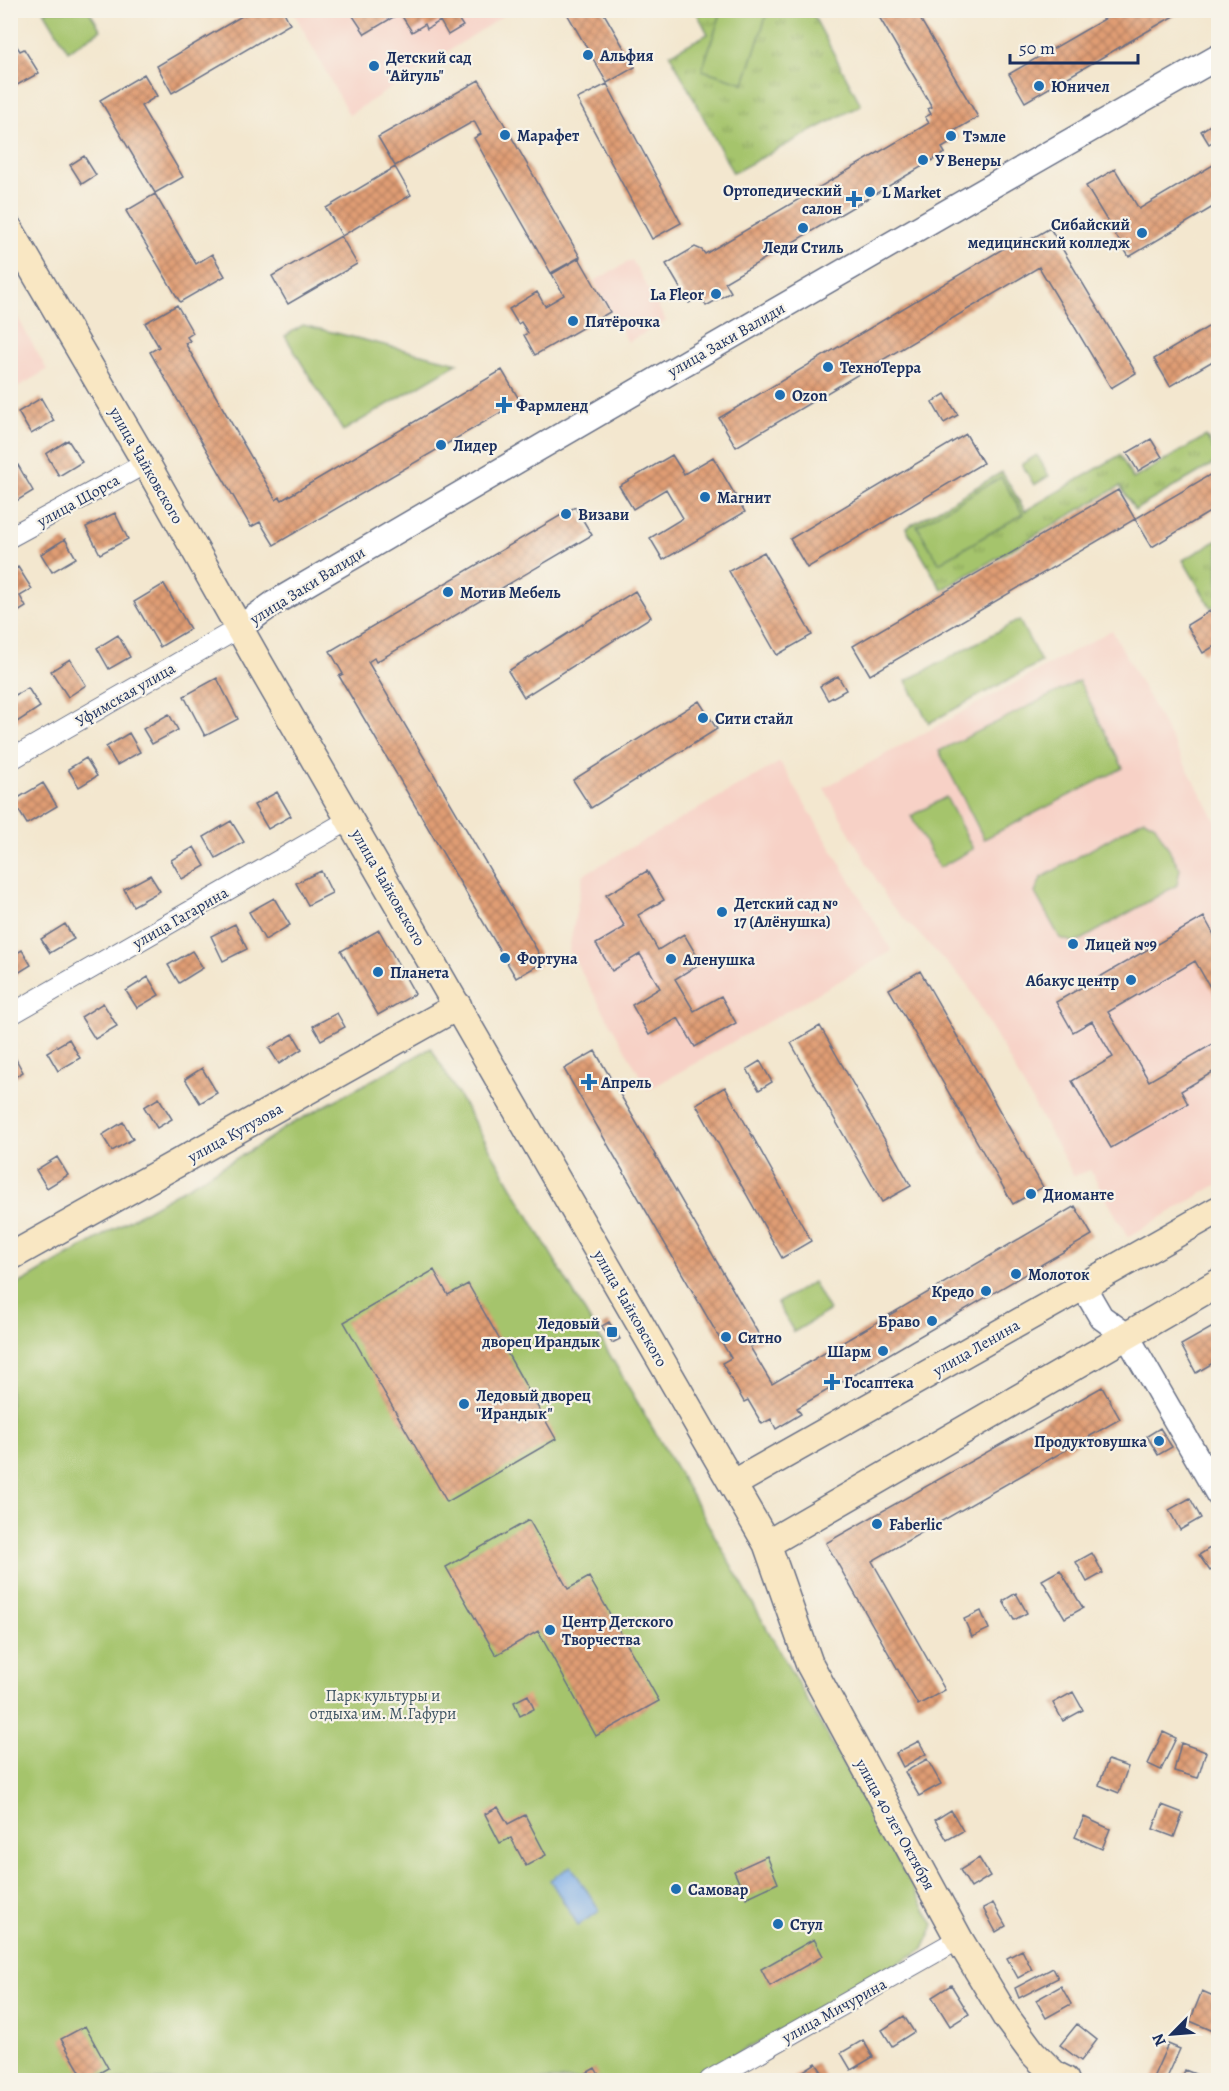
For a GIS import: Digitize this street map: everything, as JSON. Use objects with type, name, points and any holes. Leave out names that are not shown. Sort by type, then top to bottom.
[{"type":"main road","name":"улица Чайковского","points":[[10,230],[767,1544]]},
{"type":"main road","name":"улица Кутузова","points":[[10,1257],[458,1006]]},
{"type":"main road","name":"улица Ленина","points":[[733,1484],[1218,1210]]},
{"type":"main road","points":[[767,1544],[1218,1283]]},
{"type":"main road","name":"улица 40 лет Октября","points":[[767,1544],[809,1663],[959,1939],[1006,2018],[1032,2052],[1055,2075],[1065,2080]]},
{"type":"street","name":"улица Заки Валиди","points":[[239,628],[274,603],[566,432],[1218,57]]},
{"type":"street","name":"улица Щорса","points":[[10,537],[146,463]]},
{"type":"street","name":"Уфимская улица","points":[[10,760],[239,628]]},
{"type":"street","name":"улица Гагарина","points":[[10,1015],[350,820]]},
{"type":"street","points":[[1083,1286],[1101,1317],[1127,1336],[1218,1494]]},
{"type":"street","name":"улица Мичурина","points":[[710,2080],[959,1939]]},
{"type":"shaded area","name":"Детский сад \"Айгуль\"","points":[[293,11],[505,11],[503,16],[349,115]]},
{"type":"shaded area","points":[[632,260],[666,321],[628,342],[594,281]]},
{"type":"shaded area","points":[[10,304],[47,370],[11,391],[10,391]]},
{"type":"shaded area","name":"Лицей №9","points":[[1112,630],[1218,825],[1218,1184],[1128,1237],[1090,1170],[1074,1176],[967,984],[890,904],[824,788]]},
{"type":"shaded area","name":"Детский сад № 17 (Алёнушка)","points":[[780,762],[892,951],[648,1090],[569,950],[583,875]]},
{"type":"green space","points":[[722,10],[768,11],[744,83],[702,70]]},
{"type":"green space","points":[[44,11],[89,11],[101,30],[68,51]]},
{"type":"green space","points":[[696,11],[811,11],[861,105],[733,173],[670,54],[708,34]]},
{"type":"green space","points":[[303,325],[458,363],[343,431],[285,336]]},
{"type":"green space","points":[[1206,436],[1218,461],[1135,510],[1120,486],[942,590],[906,528],[1002,472],[1025,511],[1120,455],[1133,479]]},
{"type":"green space","points":[[1037,455],[1049,476],[1034,485],[1022,464]]},
{"type":"green space","points":[[1001,477],[1023,514],[939,563],[917,526]]},
{"type":"green space","points":[[1218,540],[1218,603],[1211,608],[1183,560]]},
{"type":"green space","points":[[1019,620],[1041,662],[929,723],[906,681]]},
{"type":"green space","points":[[1079,681],[1123,768],[984,839],[939,751]]},
{"type":"green space","points":[[946,797],[973,849],[939,868],[911,816]]},
{"type":"green space","points":[[1144,819],[1155,825],[1180,869],[1177,885],[1076,943],[1060,938],[1035,893],[1041,878]]},
{"type":"green space","name":"Парк культуры и отдыха им. М.Гафури","points":[[431,1048],[695,1501],[934,1925],[923,1949],[691,2080],[11,2080],[10,1289],[256,1147],[286,1127]]},
{"type":"green space","points":[[813,1282],[829,1311],[794,1332],[777,1303]]},
{"type":"water","points":[[571,1866],[600,1911],[578,1925],[550,1880]]},
{"type":"building","points":[[252,10],[283,10],[290,24],[172,93],[157,66]]},
{"type":"building","points":[[355,10],[439,10],[444,19],[454,13],[463,26],[448,35],[440,21],[427,29],[425,24],[412,32],[400,13],[365,34],[351,13]]},
{"type":"building","points":[[565,10],[602,10],[635,67],[607,83]]},
{"type":"building","points":[[875,10],[915,10],[978,117],[954,131],[959,138],[942,148],[945,153],[725,282],[731,292],[706,306],[701,296],[689,303],[666,264],[695,247],[705,254],[929,123],[925,117],[931,114],[928,109],[932,107]]},
{"type":"building","points":[[1120,10],[1184,10],[1025,102],[1009,74]]},
{"type":"building","points":[[10,45],[12,48],[16,45],[20,51],[24,49],[39,73],[10,89]]},
{"type":"building","points":[[144,74],[157,96],[141,106],[183,177],[155,193],[100,100]]},
{"type":"building","points":[[479,80],[580,257],[551,273],[474,138],[481,134],[474,121],[395,166],[378,137]]},
{"type":"building","points":[[607,84],[681,223],[652,239],[577,99]]},
{"type":"building","points":[[1218,120],[1218,138],[1209,144],[1201,131]]},
{"type":"building","points":[[84,156],[96,175],[82,184],[70,165]]},
{"type":"building","name":"Сибайский медицинский колледж","points":[[1218,162],[1218,204],[1129,257],[1086,186],[1115,169],[1139,209]]},
{"type":"building","points":[[395,167],[411,195],[342,236],[326,208]]},
{"type":"building","points":[[155,194],[196,264],[212,254],[225,276],[180,302],[126,211]]},
{"type":"building","points":[[1050,228],[1136,373],[1111,388],[1039,267],[736,447],[719,418],[1021,238],[1024,243]]},
{"type":"building","points":[[341,236],[357,264],[288,304],[272,276]]},
{"type":"building","points":[[579,258],[610,312],[535,355],[524,335],[528,333],[521,322],[518,324],[509,309],[537,292],[545,306],[564,295],[552,274]]},
{"type":"building","points":[[177,305],[193,333],[187,337],[190,341],[185,343],[276,500],[280,497],[282,500],[502,370],[520,401],[274,545],[260,522],[251,527],[150,352],[159,347],[145,323]]},
{"type":"building","points":[[1218,321],[1218,358],[1170,386],[1154,359]]},
{"type":"building","points":[[945,394],[958,415],[944,423],[932,402]]},
{"type":"building","points":[[41,398],[54,421],[31,434],[18,412]]},
{"type":"building","points":[[966,434],[983,463],[807,568],[790,539]]},
{"type":"building","points":[[1151,439],[1162,457],[1138,471],[1127,453]]},
{"type":"building","points":[[68,440],[82,462],[59,476],[46,454]]},
{"type":"building","points":[[672,455],[684,474],[713,457],[745,512],[663,560],[650,538],[683,518],[666,489],[633,509],[619,486]]},
{"type":"building","points":[[18,465],[33,491],[10,505],[10,469]]},
{"type":"building","points":[[1218,470],[1218,507],[1152,547],[1135,519]]},
{"type":"building","points":[[1118,490],[1135,519],[870,675],[853,646]]},
{"type":"building","points":[[575,507],[592,535],[376,662],[374,658],[368,662],[544,962],[516,978],[339,676],[343,674],[330,651]]},
{"type":"building","points":[[115,513],[128,539],[100,554],[86,527]]},
{"type":"building","points":[[65,539],[76,558],[52,572],[41,554]]},
{"type":"building","points":[[764,552],[812,635],[777,655],[729,571]]},
{"type":"building","points":[[18,567],[32,589],[20,596],[26,607],[13,615],[10,611],[10,572]]},
{"type":"building","points":[[164,584],[190,629],[160,647],[134,602]]},
{"type":"building","points":[[635,591],[651,617],[524,697],[508,671]]},
{"type":"building","points":[[1218,606],[1218,644],[1203,653],[1187,625]]},
{"type":"building","points":[[118,635],[130,657],[109,669],[97,648]]},
{"type":"building","points":[[70,659],[86,685],[68,697],[51,671]]},
{"type":"building","points":[[838,676],[846,690],[828,700],[820,686]]},
{"type":"building","points":[[217,678],[238,719],[205,736],[184,696]]},
{"type":"building","points":[[28,688],[40,707],[17,722],[10,712],[10,698]]},
{"type":"building","points":[[699,701],[717,729],[591,808],[573,780]]},
{"type":"building","points":[[169,714],[178,730],[152,744],[143,729]]},
{"type":"building","points":[[129,733],[140,752],[117,765],[106,747]]},
{"type":"building","points":[[86,758],[97,776],[79,787],[68,769]]},
{"type":"building","points":[[43,783],[57,806],[27,824],[13,801]]},
{"type":"building","points":[[277,792],[291,816],[268,829],[254,805]]},
{"type":"building","points":[[231,821],[244,842],[216,858],[204,837]]},
{"type":"building","points":[[194,847],[205,866],[182,879],[171,860]]},
{"type":"building","points":[[321,871],[332,893],[308,905],[296,883]]},
{"type":"building","name":"Аленушка","points":[[647,871],[664,900],[638,915],[658,950],[684,934],[701,963],[675,979],[694,1011],[721,996],[736,1023],[695,1047],[678,1018],[649,1035],[632,1005],[660,988],[640,954],[612,971],[596,944],[625,927],[606,895]]},
{"type":"building","points":[[150,875],[160,891],[133,906],[124,889]]},
{"type":"building","points":[[274,898],[290,925],[265,940],[249,912]]},
{"type":"building","name":"Лицей №9","points":[[1204,917],[1218,942],[1218,1001],[1195,961],[1108,1012],[1149,1081],[1218,1041],[1218,1069],[1181,1091],[1188,1104],[1111,1148],[1072,1081],[1113,1057],[1092,1021],[1073,1032],[1056,1002]]},
{"type":"building","points":[[65,924],[74,939],[50,953],[41,939]]},
{"type":"building","points":[[235,924],[247,949],[223,961],[211,936]]},
{"type":"building","name":"Планета","points":[[379,930],[415,994],[378,1015],[341,951]]},
{"type":"building","points":[[22,950],[31,965],[10,978],[10,957]]},
{"type":"building","points":[[192,951],[203,968],[179,983],[168,965]]},
{"type":"building","points":[[920,971],[1043,1187],[1013,1204],[889,989]]},
{"type":"building","points":[[148,977],[159,995],[137,1008],[126,991]]},
{"type":"building","points":[[103,1003],[117,1026],[95,1039],[81,1017]]},
{"type":"building","points":[[337,1013],[345,1027],[321,1040],[313,1026]]},
{"type":"building","points":[[820,1026],[911,1186],[882,1202],[791,1043]]},
{"type":"building","points":[[293,1034],[302,1049],[279,1064],[269,1048]]},
{"type":"building","points":[[69,1039],[80,1058],[58,1071],[47,1052]]},
{"type":"building","points":[[595,1051],[762,1340],[750,1347],[772,1384],[1075,1206],[1092,1235],[797,1408],[801,1414],[776,1429],[771,1419],[762,1424],[748,1400],[744,1402],[722,1363],[731,1358],[564,1069]]},
{"type":"building","points":[[13,1054],[23,1072],[10,1080],[10,1056]]},
{"type":"building","points":[[760,1061],[772,1082],[759,1090],[747,1069]]},
{"type":"building","points":[[202,1068],[217,1093],[200,1103],[185,1079]]},
{"type":"building","points":[[725,1087],[811,1241],[782,1258],[696,1104]]},
{"type":"building","points":[[159,1098],[172,1119],[157,1128],[144,1107]]},
{"type":"building","points":[[123,1122],[133,1139],[112,1151],[102,1135]]},
{"type":"building","points":[[57,1157],[68,1175],[47,1188],[36,1170]]},
{"type":"building","name":"Ледовый дворец \"Ирандык\"","points":[[434,1270],[448,1295],[468,1284],[556,1439],[447,1502],[344,1322]]},
{"type":"building","points":[[609,1322],[620,1339],[612,1343],[602,1326]]},
{"type":"building","points":[[1218,1324],[1218,1360],[1196,1373],[1181,1345]]},
{"type":"building","points":[[1102,1387],[1120,1419],[872,1561],[945,1690],[918,1705],[826,1543]]},
{"type":"building","name":"Продуктовушка","points":[[1160,1428],[1172,1447],[1158,1455],[1147,1436]]},
{"type":"building","points":[[1190,1498],[1201,1518],[1180,1530],[1169,1510]]},
{"type":"building","name":"Центр Детского Творчества","points":[[529,1520],[568,1589],[589,1577],[659,1701],[596,1736],[538,1631],[496,1655],[446,1567]]},
{"type":"building","points":[[1216,1544],[1218,1565],[1210,1571],[1199,1555]]},
{"type":"building","points":[[1092,1553],[1103,1573],[1087,1582],[1076,1562]]},
{"type":"building","points":[[1060,1570],[1083,1608],[1065,1618],[1042,1580]]},
{"type":"building","points":[[1016,1593],[1027,1613],[1014,1620],[1003,1601]]},
{"type":"building","points":[[981,1611],[989,1629],[972,1637],[964,1619]]},
{"type":"building","points":[[1073,1692],[1083,1710],[1063,1721],[1053,1703]]},
{"type":"building","points":[[528,1695],[534,1709],[520,1716],[514,1702]]},
{"type":"building","points":[[1163,1732],[1176,1738],[1161,1770],[1148,1764]]},
{"type":"building","points":[[919,1741],[926,1754],[903,1767],[896,1753]]},
{"type":"building","points":[[1181,1743],[1206,1752],[1198,1778],[1174,1771]]},
{"type":"building","points":[[927,1759],[941,1784],[919,1796],[905,1772]]},
{"type":"building","points":[[1108,1760],[1128,1767],[1119,1793],[1099,1785]]},
{"type":"building","points":[[1162,1805],[1183,1813],[1174,1837],[1153,1829]]},
{"type":"building","points":[[498,1807],[508,1824],[525,1815],[546,1855],[526,1866],[511,1838],[500,1843],[485,1814]]},
{"type":"building","points":[[951,1810],[963,1831],[947,1840],[935,1820]]},
{"type":"building","points":[[1084,1817],[1110,1829],[1102,1849],[1075,1837]]},
{"type":"building","points":[[767,1856],[778,1883],[746,1898],[734,1871]]},
{"type":"building","points":[[979,1858],[990,1876],[971,1888],[960,1870]]},
{"type":"building","points":[[993,1903],[1006,1926],[996,1932],[983,1908]]},
{"type":"building","points":[[814,1939],[823,1956],[770,1986],[761,1969]]},
{"type":"building","points":[[1022,1950],[1032,1970],[1018,1978],[1007,1958]]},
{"type":"building","points":[[1053,1968],[1058,1978],[1019,1998],[1015,1988]]},
{"type":"building","points":[[951,1985],[969,2014],[950,2026],[932,1997]]},
{"type":"building","points":[[1061,1986],[1071,2004],[1046,2018],[1036,2000]]},
{"type":"building","points":[[1202,1991],[1218,1998],[1218,2033],[1190,2021]]},
{"type":"building","points":[[904,2016],[914,2032],[892,2046],[882,2030]]},
{"type":"building","points":[[1077,2024],[1097,2040],[1081,2061],[1060,2045]]},
{"type":"building","points":[[85,2026],[108,2068],[87,2080],[61,2039]]},
{"type":"building","points":[[863,2040],[873,2057],[851,2070],[841,2053]]},
{"type":"building","points":[[1168,2044],[1180,2049],[1166,2080],[1152,2080]]},
{"type":"building","points":[[816,2063],[827,2080],[796,2080],[794,2077]]},
{"type":"building","points":[[595,2068],[599,2075],[590,2080],[584,2080],[581,2076]]},
{"type":"building","points":[[1185,2070],[1210,2080],[1181,2080]]},
{"type":"place","name":"Альфия","points":[[588,55]]},
{"type":"place","name":"Детский сад \"Айгуль\"","points":[[374,66]]},
{"type":"place","name":"Юничел","points":[[1039,86]]},
{"type":"place","name":"Марафет","points":[[505,135]]},
{"type":"place","name":"Тэмле","points":[[951,136]]},
{"type":"place","name":"У Венеры","points":[[923,160]]},
{"type":"place","name":"L Market","points":[[870,192]]},
{"type":"place","name":"Ортопедический салон","points":[[854,199]]},
{"type":"place","name":"Леди Стиль","points":[[803,228]]},
{"type":"place","name":"Сибайский медицинский колледж","points":[[1142,233]]},
{"type":"place","name":"La Fleor","points":[[716,294]]},
{"type":"place","name":"Пятёрочка","points":[[573,321]]},
{"type":"place","name":"ТехноТерра","points":[[828,367]]},
{"type":"place","name":"Ozon","points":[[780,395]]},
{"type":"place","name":"Фармленд","points":[[504,405]]},
{"type":"place","name":"Лидер","points":[[441,445]]},
{"type":"place","name":"Магнит","points":[[705,497]]},
{"type":"place","name":"Визави","points":[[566,514]]},
{"type":"place","name":"Мотив Мебель","points":[[448,592]]},
{"type":"place","name":"Сити стайл","points":[[703,718]]},
{"type":"place","name":"Детский сад № 17 (Алёнушка)","points":[[722,912]]},
{"type":"place","name":"Лицей №9","points":[[1073,944]]},
{"type":"place","name":"Фортуна","points":[[505,958]]},
{"type":"place","name":"Аленушка","points":[[671,959]]},
{"type":"place","name":"Планета","points":[[378,972]]},
{"type":"place","name":"Абакус центр","points":[[1131,980]]},
{"type":"place","name":"Апрель","points":[[589,1082]]},
{"type":"place","name":"Диоманте","points":[[1031,1194]]},
{"type":"place","name":"Молоток","points":[[1016,1274]]},
{"type":"place","name":"Кредо","points":[[986,1291]]},
{"type":"place","name":"Браво","points":[[932,1321]]},
{"type":"place","name":"Ледовый дворец Ирандык","points":[[612,1332]]},
{"type":"place","name":"Ситно","points":[[726,1337]]},
{"type":"place","name":"Шарм","points":[[883,1351]]},
{"type":"place","name":"Госаптека","points":[[832,1382]]},
{"type":"place","name":"Ледовый дворец \"Ирандык\"","points":[[464,1404]]},
{"type":"place","name":"Продуктовушка","points":[[1159,1441]]},
{"type":"place","name":"Faberlic","points":[[877,1524]]},
{"type":"place","name":"Центр Детского Творчества","points":[[550,1630]]},
{"type":"place","name":"Самовар","points":[[676,1889]]},
{"type":"place","name":"Стул","points":[[778,1924]]}]
